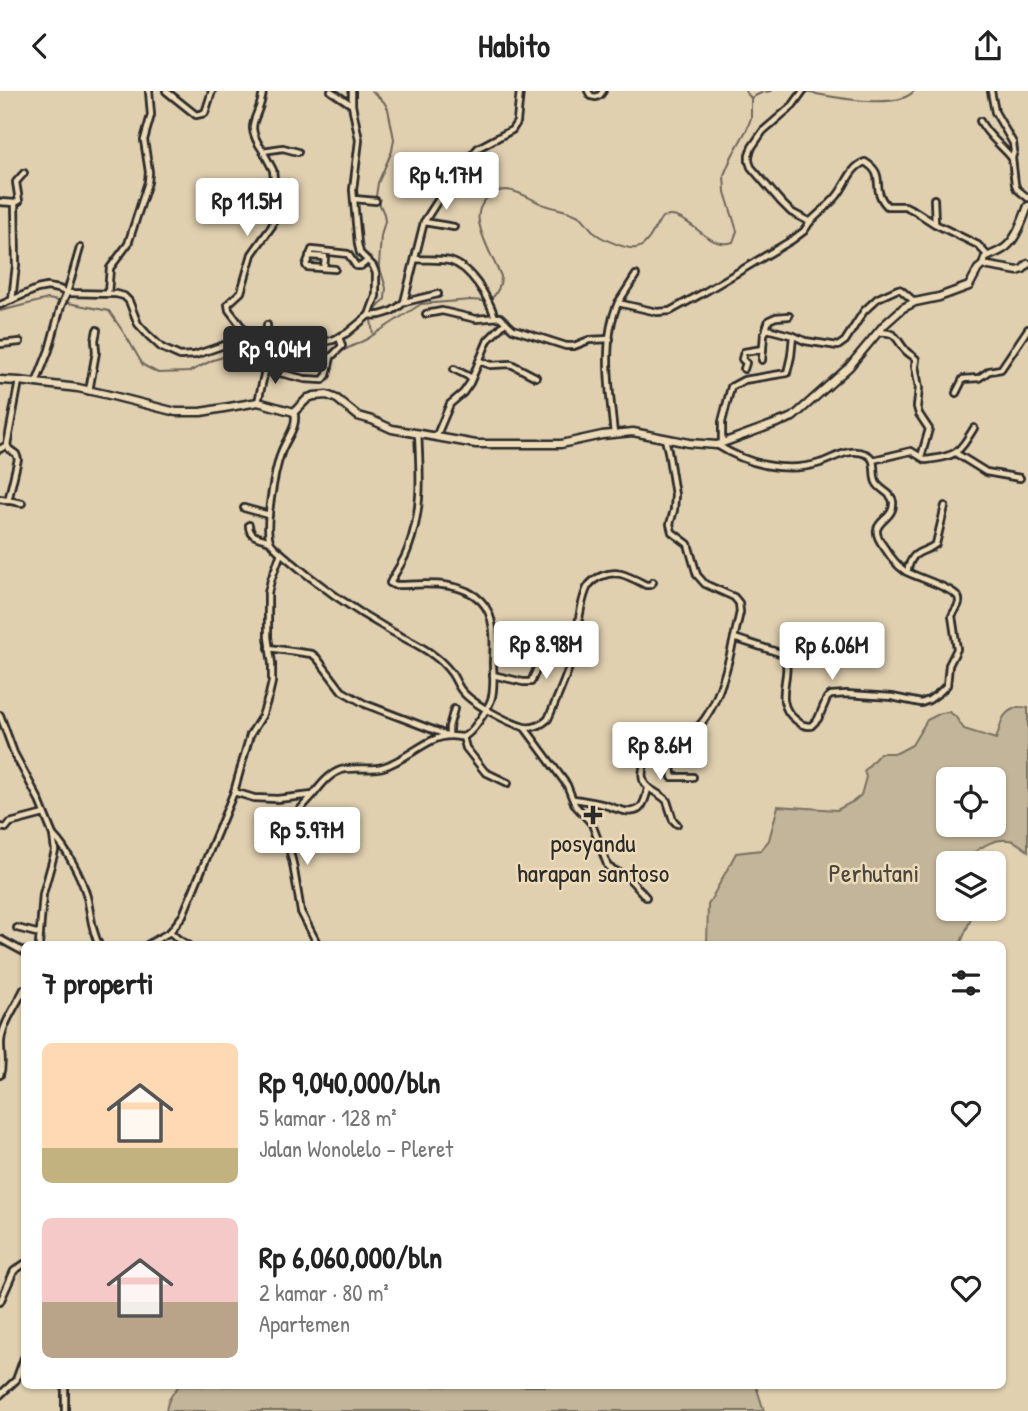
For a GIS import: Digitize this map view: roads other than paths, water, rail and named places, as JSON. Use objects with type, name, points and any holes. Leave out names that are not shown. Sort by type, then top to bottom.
[{"type":"main road","points":[[0,380],[89,391],[176,412],[201,412],[258,402],[294,412],[307,398],[327,395],[337,399],[358,417],[392,429],[476,444],[561,444],[633,432],[705,445],[720,444],[793,417],[849,367],[876,334],[903,308],[969,286],[984,260],[1010,243],[1028,206]]},
{"type":"main road","points":[[983,265],[1018,271],[1028,264]]},
{"type":"street","points":[[108,293],[110,268],[128,244],[148,182],[144,140],[150,115],[149,91]]},
{"type":"street","points":[[166,91],[196,115],[205,113],[212,91]]},
{"type":"street","points":[[242,341],[242,327],[229,310],[229,305],[241,292],[252,254],[272,226],[276,207],[273,170],[252,130],[263,91]]},
{"type":"street","points":[[331,91],[352,105]]},
{"type":"street","points":[[352,91],[359,140],[354,179],[358,244],[360,253],[376,273],[376,296],[369,316]]},
{"type":"street","points":[[404,302],[424,222],[453,177],[478,148],[512,130],[517,122],[520,91]]},
{"type":"street","points":[[588,91],[591,96],[596,97],[603,91]]},
{"type":"street","points":[[991,91],[995,112],[1013,143],[1014,184],[1028,198]]},
{"type":"street","points":[[801,93],[793,104],[763,131],[752,147],[749,161],[780,202],[791,212],[810,222]]},
{"type":"street","points":[[980,121],[986,132],[1012,158]]},
{"type":"street","points":[[263,151],[283,148],[298,152]]},
{"type":"street","points":[[618,303],[661,313],[703,293],[804,231],[838,196],[861,162],[865,162],[877,172],[878,192],[887,206],[905,207],[978,245],[988,256]]},
{"type":"street","points":[[0,202],[18,202],[16,182],[24,173]]},
{"type":"street","points":[[354,199],[376,201]]},
{"type":"street","points":[[934,199],[935,224]]},
{"type":"street","points":[[12,301],[16,265],[15,203]]},
{"type":"street","points":[[424,222],[454,227]]},
{"type":"street","points":[[36,383],[54,335],[79,248]]},
{"type":"street","points":[[335,269],[306,265],[312,250],[348,254],[356,266],[368,261]]},
{"type":"street","points":[[309,256],[325,257],[324,268]]},
{"type":"street","points":[[415,259],[444,260],[461,267],[485,294],[495,317]]},
{"type":"street","points":[[614,434],[609,363],[612,317],[636,275]]},
{"type":"street","points":[[0,305],[47,287],[67,293],[108,293],[124,296],[129,301],[138,324],[162,348],[170,353],[187,356],[242,341],[320,343],[347,333],[369,316],[394,310],[404,302],[438,294]]},
{"type":"street","points":[[766,330],[793,335],[805,341],[838,346],[845,341],[864,311],[878,298],[898,289],[915,302]]},
{"type":"street","points":[[426,314],[442,311],[476,319],[502,317],[513,329],[566,346],[589,340],[610,339]]},
{"type":"street","points":[[762,360],[769,320],[789,316]]},
{"type":"street","points":[[436,437],[446,410],[463,393],[472,378],[488,340],[506,322]]},
{"type":"street","points":[[258,402],[268,353],[267,325]]},
{"type":"street","points":[[956,393],[963,379],[978,378],[989,371],[1001,369],[1028,329]]},
{"type":"street","points":[[89,391],[97,330]]},
{"type":"street","points":[[876,334],[884,332],[893,335],[900,340],[906,352],[916,359],[919,388],[917,407],[929,429],[921,457]]},
{"type":"street","points":[[734,638],[783,654],[787,661],[783,685],[785,709],[803,726],[814,724],[831,695],[892,697],[916,702],[929,700],[947,685],[949,665],[957,649],[951,616],[959,605],[956,594],[897,566],[877,538],[878,526],[890,514],[893,502],[890,495],[876,482],[873,460],[866,454],[853,451],[800,468],[784,468],[763,465],[732,454],[720,444],[722,418],[731,387],[744,380],[787,373],[792,356],[793,335]]},
{"type":"street","points":[[280,373],[323,380],[327,375],[331,357],[342,346],[339,337]]},
{"type":"street","points":[[0,344],[20,342]]},
{"type":"street","points":[[744,369],[744,352],[763,349]]},
{"type":"street","points":[[479,361],[491,365],[511,364],[536,377]]},
{"type":"street","points":[[454,369],[472,378]]},
{"type":"street","points":[[8,501],[18,459],[7,445],[19,381]]},
{"type":"street","points":[[270,541],[269,515],[281,453],[296,420],[294,412]]},
{"type":"street","points":[[873,460],[911,451],[929,460],[956,453],[961,450],[974,428]]},
{"type":"street","points":[[316,941],[301,912],[285,831],[287,824],[329,777],[341,770],[392,764],[437,738],[463,737],[472,729],[491,699],[494,643],[488,609],[470,592],[457,587],[390,583],[407,552],[417,522],[421,478],[418,433]]},
{"type":"street","points":[[665,439],[675,501],[671,532],[688,544],[697,575],[705,584],[738,600],[740,611],[711,709],[694,731],[654,749],[645,763],[643,781],[648,789],[667,801],[677,824]]},
{"type":"street","points":[[0,449],[7,445]]},
{"type":"street","points":[[956,453],[986,472],[1020,478]]},
{"type":"street","points":[[0,499],[22,503]]},
{"type":"street","points":[[907,572],[918,552],[936,544],[945,506]]},
{"type":"street","points":[[244,508],[269,515]]},
{"type":"street","points":[[249,525],[251,535],[270,541],[296,567],[345,604],[435,656],[463,692],[486,709],[525,727],[568,785],[575,805],[589,819],[608,867],[628,877],[646,897]]},
{"type":"street","points":[[154,941],[170,932],[183,915],[233,793],[250,735],[269,695],[272,673],[268,593],[281,553]]},
{"type":"street","points":[[525,727],[545,723],[563,686],[572,659],[588,586],[604,575],[619,573],[646,585],[653,582]]},
{"type":"street","points":[[493,675],[531,682],[538,666],[547,665],[550,653],[560,643],[560,630]]},
{"type":"street","points":[[269,648],[312,654],[342,691],[365,704],[449,736]]},
{"type":"street","points":[[449,736],[454,709]]},
{"type":"street","points":[[0,715],[13,753],[53,835],[55,851],[43,894],[39,941]]},
{"type":"street","points":[[463,737],[466,748],[485,772],[508,783]]},
{"type":"street","points":[[660,747],[671,764],[672,777],[693,777]]},
{"type":"street","points":[[573,799],[633,811],[643,804],[648,789]]},
{"type":"street","points":[[233,793],[277,799],[313,795]]},
{"type":"street","points":[[0,827],[6,828],[10,823],[45,814]]},
{"type":"street","points":[[53,835],[66,850],[84,888],[98,941]]},
{"type":"street","points":[[17,927],[40,934]]},
{"type":"street","points":[[170,932],[182,941]]},
{"type":"street","points":[[0,939],[21,950]]},
{"type":"street","points":[[0,1075],[3,1061],[2,1028],[21,994]]},
{"type":"street","points":[[0,1302],[14,1271],[21,1266]]},
{"type":"street","points":[[0,1395],[16,1380],[21,1366]]},
{"type":"street","points":[[65,1389],[65,1411]]},
{"type":"waterway","points":[[372,91],[388,109],[394,139],[376,196],[385,221],[379,265],[386,288],[385,299],[373,313]]},
{"type":"waterway","points":[[745,91],[751,98]]},
{"type":"waterway","points":[[491,299],[498,289],[501,276],[483,236],[479,216],[482,204],[501,191],[516,192],[542,204],[573,213],[582,218],[596,234],[627,247],[636,248],[644,244],[662,217],[668,216],[686,221],[718,242],[733,242],[737,231],[725,192],[724,175],[751,118],[751,98],[771,91]]},
{"type":"waterway","points":[[799,91],[876,101],[905,97],[914,91]]},
{"type":"waterway","points":[[0,311],[48,299],[109,311],[143,365],[158,373],[189,372],[243,347],[282,360],[330,355]]},
{"type":"waterway","points":[[338,353],[367,339],[421,304],[483,301]]},
{"type":"waterway","points":[[371,319],[373,335]]},
{"type":"place","name":"posyandu harapan santoso","points":[[593,815]]},
{"type":"park label","name":"Perhutani","points":[[874,873]]}]
